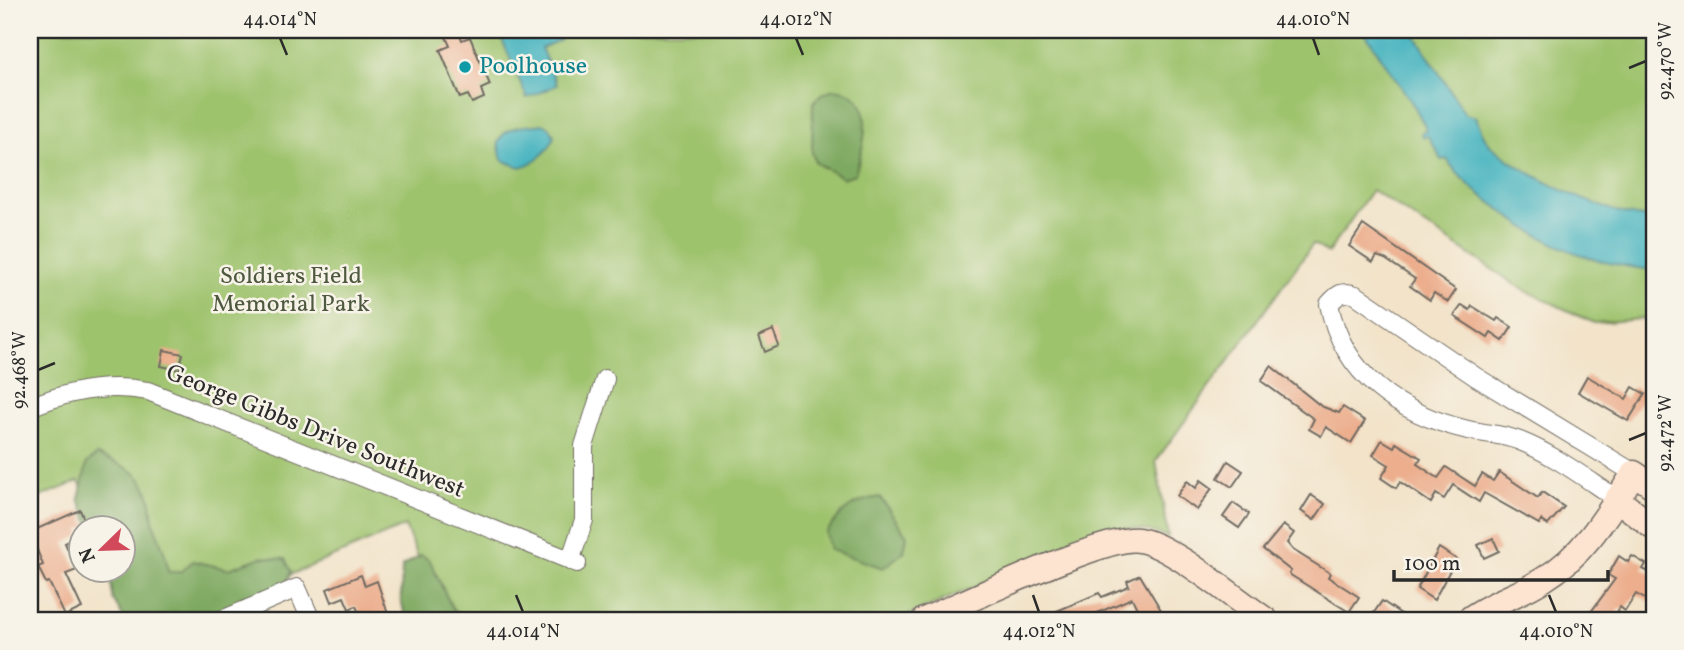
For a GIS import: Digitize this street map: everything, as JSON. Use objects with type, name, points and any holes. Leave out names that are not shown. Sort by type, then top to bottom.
[{"type":"street","points":[[1468,620],[1557,571],[1586,542],[1618,499],[1644,480],[1476,377],[1356,295],[1348,292],[1338,294],[1329,304],[1332,318],[1346,351],[1368,382],[1378,391],[1440,422],[1524,442],[1618,499],[1654,528]]},
{"type":"street","name":"George Gibbs Drive Southwest","points":[[30,407],[64,395],[102,387],[148,391],[574,562],[583,520],[584,446],[605,379]]},
{"type":"street","points":[[924,620],[1088,551],[1137,539],[1167,552],[1266,620]]},
{"type":"street","points":[[222,620],[297,587],[311,620]]},
{"type":"green space","name":"Soldiers Field Memorial Park","points":[[30,30],[1654,30],[1654,318],[1594,323],[1522,289],[1372,190],[1328,253],[1313,244],[1156,461],[1168,537],[1135,529],[1102,532],[898,620],[444,620],[405,526],[184,620],[136,620],[122,584],[136,584],[136,514],[93,514],[79,481],[30,501]]},
{"type":"green space","points":[[833,89],[848,92],[858,100],[865,119],[861,154],[855,174],[843,178],[816,163],[812,153],[813,103],[820,95]]},
{"type":"green space","points":[[97,455],[124,466],[139,477],[148,492],[153,522],[165,554],[168,572],[180,572],[193,561],[228,569],[262,557],[285,559],[291,571],[286,585],[211,613],[194,612],[181,620],[125,620],[113,599],[111,584],[136,584],[136,514],[85,514],[79,499],[87,463]]},
{"type":"green space","points":[[880,497],[907,536],[904,552],[883,568],[830,550],[826,533],[837,519],[855,504]]},
{"type":"green space","points":[[422,555],[430,561],[453,610],[468,620],[406,620],[401,600],[402,566]]},
{"type":"water","points":[[498,30],[555,30],[560,40],[541,48],[557,85],[527,98]]},
{"type":"water","points":[[1363,30],[1412,30],[1465,114],[1476,117],[1488,143],[1525,170],[1591,203],[1635,216],[1654,218],[1654,270],[1610,263],[1570,251],[1533,232],[1476,191],[1447,159],[1442,160],[1428,136],[1423,137],[1421,133],[1427,130],[1416,109]]},
{"type":"water","points":[[543,124],[550,128],[554,136],[541,156],[520,167],[502,160],[498,143],[506,132]]},
{"type":"building","name":"Poolhouse","points":[[459,32],[462,40],[470,37],[490,85],[481,89],[484,98],[472,103],[468,95],[460,98],[440,50],[450,46],[446,37]]},
{"type":"building","points":[[1363,225],[1456,290],[1448,302],[1434,293],[1430,300],[1410,286],[1415,279],[1385,259],[1377,256],[1373,262],[1349,246]]},
{"type":"building","points":[[1462,305],[1470,310],[1472,306],[1496,321],[1498,318],[1512,327],[1503,341],[1491,333],[1488,338],[1454,316]]},
{"type":"building","points":[[773,330],[779,346],[765,352],[759,336]]},
{"type":"building","points":[[164,350],[183,354],[179,370],[161,366]]},
{"type":"building","points":[[1271,366],[1321,406],[1339,413],[1343,407],[1365,421],[1351,443],[1326,427],[1321,436],[1309,429],[1314,419],[1261,381]]},
{"type":"building","points":[[1587,376],[1626,399],[1633,387],[1645,394],[1628,421],[1578,392]]},
{"type":"building","points":[[1382,440],[1394,447],[1396,443],[1421,458],[1417,464],[1438,478],[1446,467],[1475,486],[1482,474],[1493,481],[1499,472],[1538,498],[1542,492],[1564,507],[1548,525],[1541,520],[1539,524],[1484,493],[1479,502],[1453,485],[1444,499],[1436,494],[1431,503],[1400,482],[1396,488],[1381,478],[1389,465],[1373,455]]},
{"type":"building","points":[[1228,461],[1243,471],[1232,487],[1218,478]]},
{"type":"building","points":[[1201,480],[1212,488],[1197,510],[1177,496],[1187,481],[1196,488]]},
{"type":"building","points":[[1311,495],[1325,504],[1314,520],[1301,511]]},
{"type":"building","points":[[1233,503],[1249,514],[1239,528],[1223,517]]},
{"type":"building","points":[[66,516],[66,584],[71,584],[82,608],[65,616],[49,582],[46,583],[38,567],[43,565],[30,532]]},
{"type":"building","points":[[1283,525],[1294,533],[1287,543],[1293,550],[1330,573],[1328,577],[1359,597],[1349,612],[1289,574],[1291,571],[1263,549]]},
{"type":"building","points":[[1493,538],[1499,551],[1484,558],[1478,545]]},
{"type":"building","points":[[1439,548],[1456,559],[1434,600],[1417,589]]},
{"type":"building","points":[[1619,556],[1628,562],[1632,556],[1646,564],[1643,569],[1654,575],[1654,604],[1636,594],[1625,611],[1620,607],[1612,620],[1585,620],[1615,579],[1608,575]]},
{"type":"building","points":[[361,575],[365,586],[377,581],[390,620],[362,620],[356,606],[349,609],[344,597],[332,602],[327,589]]},
{"type":"building","points":[[1140,575],[1167,620],[1132,620],[1141,617],[1132,598],[1081,620],[1036,620],[1099,593],[1102,597],[1129,586],[1127,581]]},
{"type":"building","points":[[1382,601],[1410,620],[1369,620]]},
{"type":"place","name":"Poolhouse","points":[[465,67]]}]
